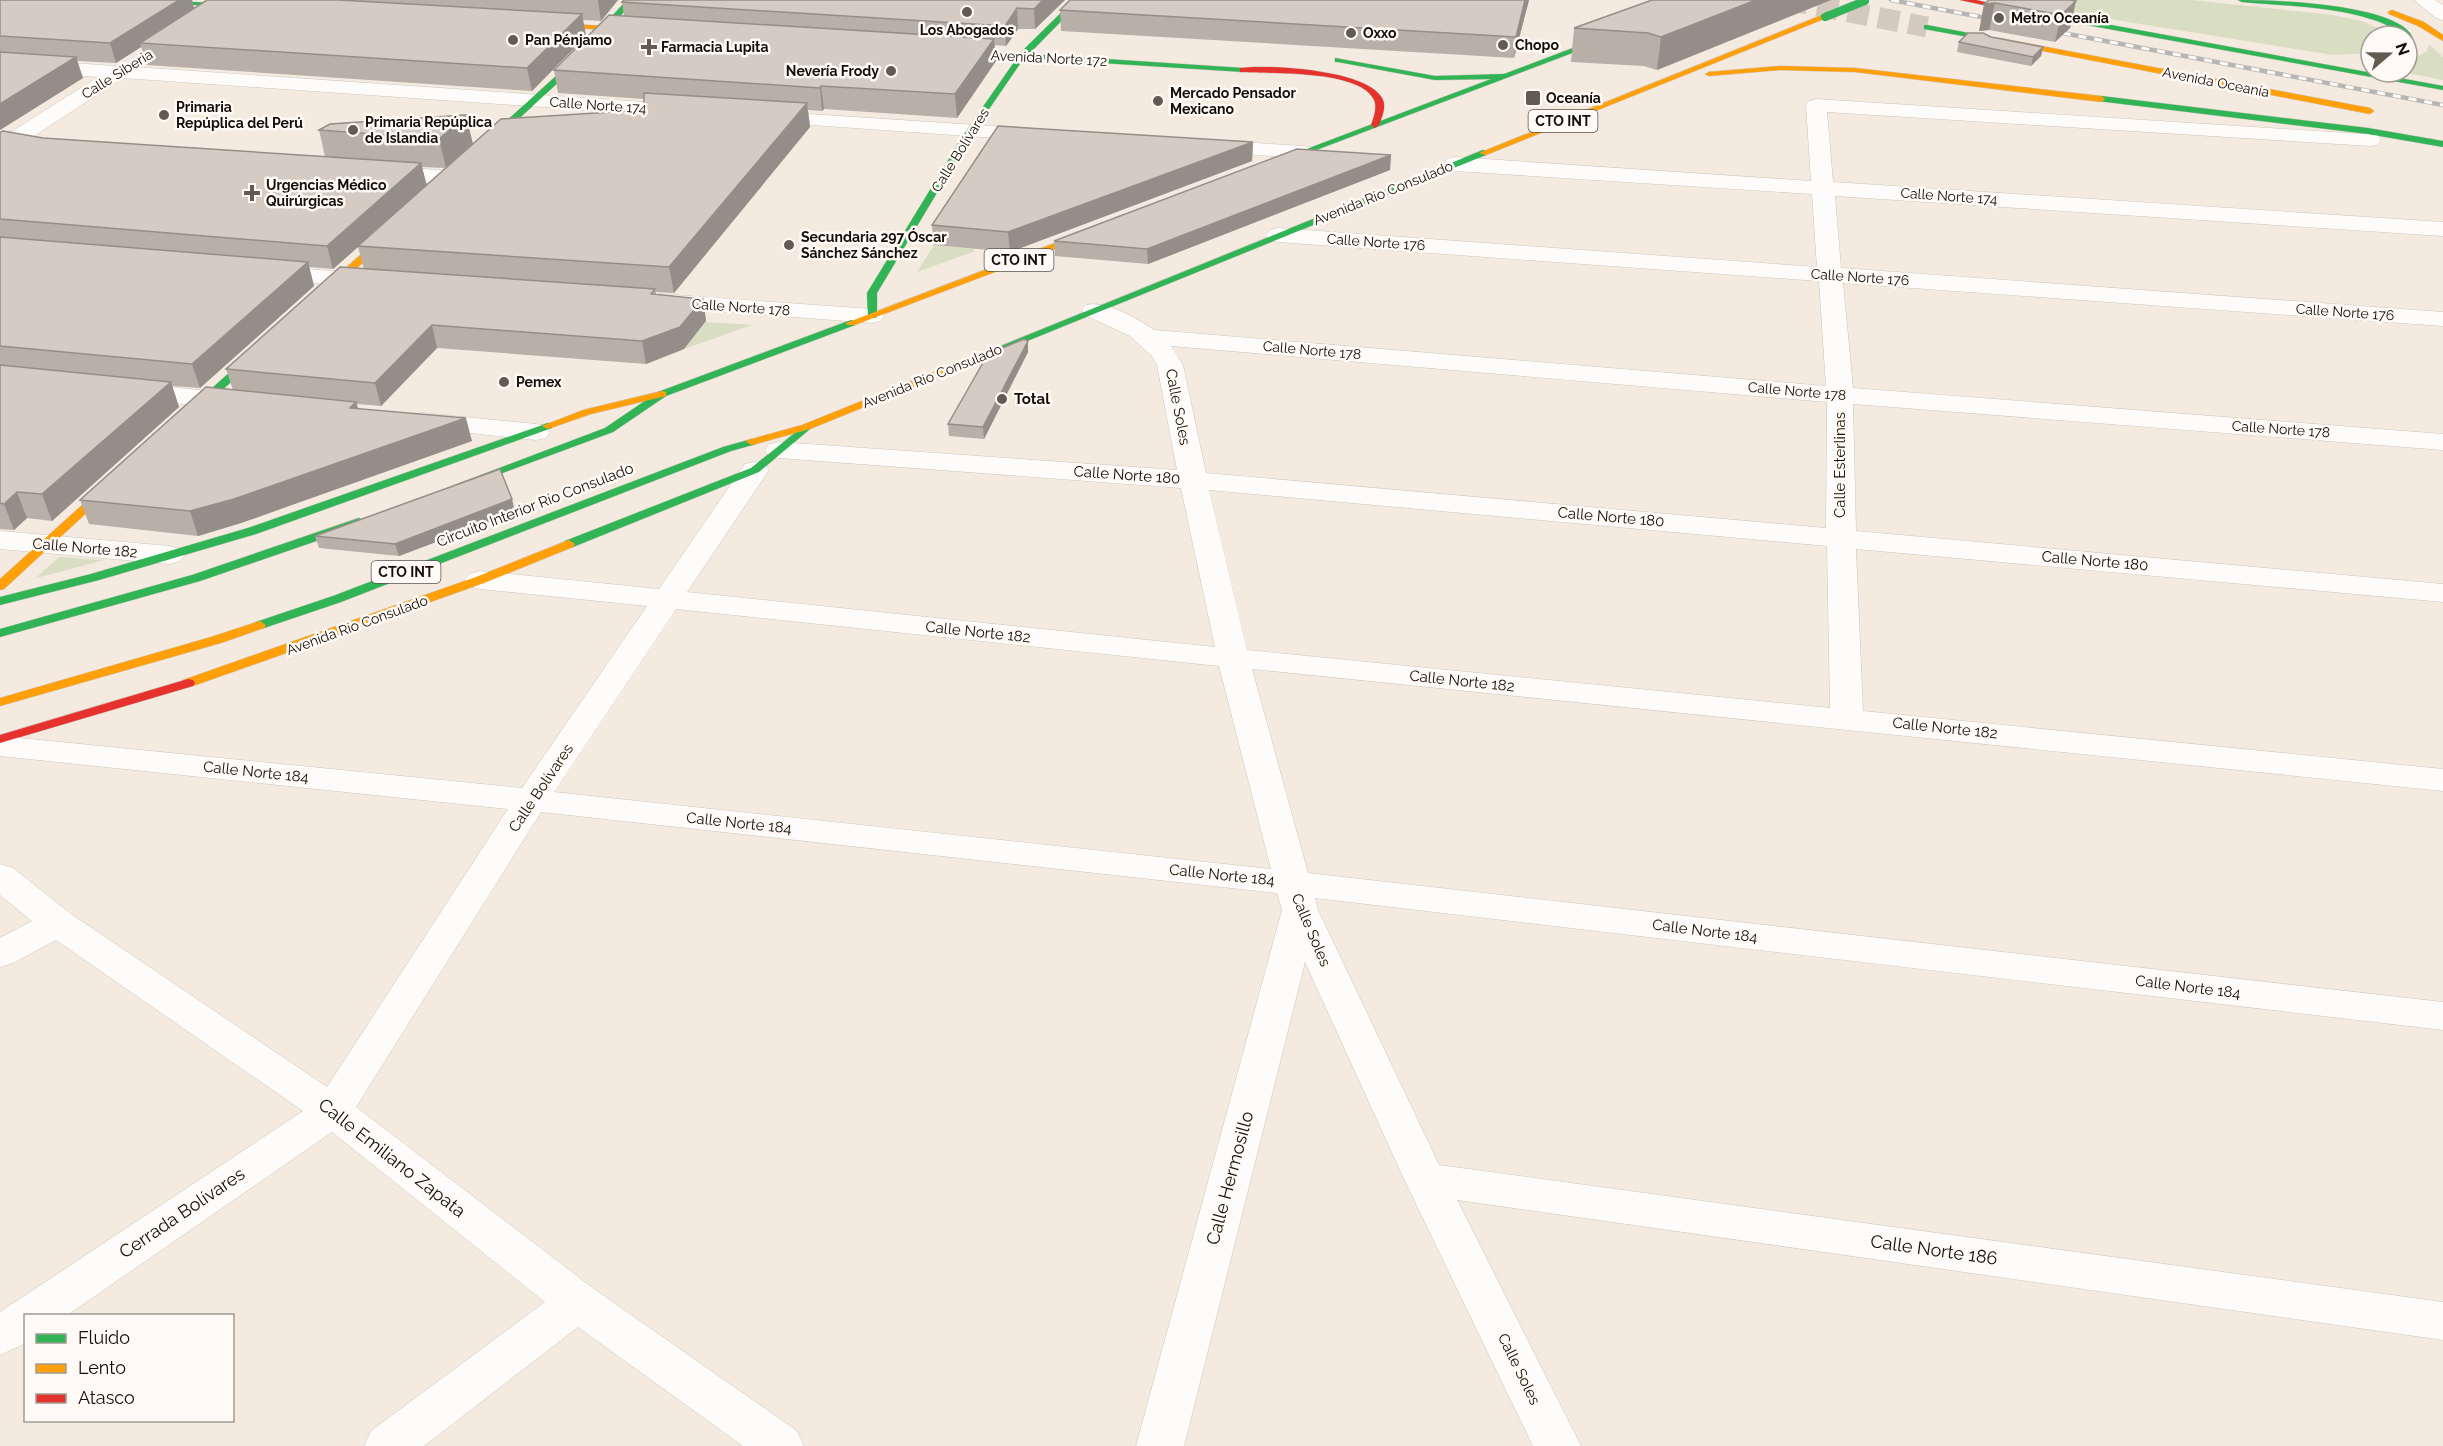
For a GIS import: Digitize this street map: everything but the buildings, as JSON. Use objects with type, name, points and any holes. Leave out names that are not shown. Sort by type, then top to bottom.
[{"type":"main road","points":[[145,0],[230,3],[261,7]]},
{"type":"main road","points":[[475,155],[536,101],[608,28],[613,13],[631,0]]},
{"type":"main road","name":"Calle Bolívares","points":[[872,316],[872,293],[970,131],[1022,56],[1046,40],[1078,0]]},
{"type":"main road","points":[[1964,0],[2443,88]]},
{"type":"main road","points":[[2242,0],[2347,11],[2381,19],[2391,24]]},
{"type":"main road","points":[[2340,0],[2407,18],[2443,39]]},
{"type":"main road","name":"Avenida Río Consulado","points":[[0,739],[220,674],[480,580],[767,460],[806,427],[1278,235],[1865,1]]},
{"type":"main road","points":[[613,13],[642,15]]},
{"type":"main road","points":[[525,23],[656,31]]},
{"type":"main road","points":[[1928,27],[1974,36]]},
{"type":"main road","points":[[1248,173],[1623,32]]},
{"type":"main road","name":"Avenida Norte 172","points":[[1017,38],[1046,40]]},
{"type":"main road","name":"Avenida Oceanía","points":[[1989,38],[2385,114]]},
{"type":"main road","name":"Avenida Norte 172","points":[[939,51],[1334,76],[1359,83],[1375,93],[1382,104],[1382,112],[1375,125]]},
{"type":"main road","points":[[2262,55],[2359,60]]},
{"type":"main road","points":[[1324,58],[1435,78],[1503,76]]},
{"type":"main road","points":[[1671,77],[1780,68],[1855,70],[2356,130],[2443,144]]},
{"type":"main road","points":[[432,193],[453,174]]},
{"type":"main road","points":[[314,303],[407,217]]},
{"type":"main road","name":"CTO INT","points":[[0,601],[170,555],[314,511],[587,412],[662,394],[1115,223]]},
{"type":"main road","points":[[173,429],[278,335]]},
{"type":"main road","name":"CTO INT","points":[[444,491],[609,430],[662,394]]},
{"type":"main road","name":"Circuito Interior Río Consulado","points":[[0,702],[238,633],[337,599],[727,449],[806,427]]},
{"type":"main road","points":[[0,586],[130,468]]},
{"type":"main road","points":[[0,633],[196,578],[377,516]]},
{"type":"street","points":[[2423,0],[2443,14]]},
{"type":"street","points":[[197,23],[230,3]]},
{"type":"street","name":"Calle Siberia","points":[[2,146],[149,54]]},
{"type":"street","name":"Calle Norte 174","points":[[0,64],[712,113]]},
{"type":"street","name":"Calle Esterlinas","points":[[1847,718],[1841,538],[1840,395],[1821,188],[1816,105],[2370,140]]},
{"type":"street","points":[[747,116],[1054,136]]},
{"type":"street","points":[[1184,144],[1304,152]]},
{"type":"street","points":[[2,146],[41,147]]},
{"type":"street","name":"Calle Norte 174","points":[[1455,164],[2443,229]]},
{"type":"street","points":[[356,171],[453,174]]},
{"type":"street","name":"Calle Norte 176","points":[[1278,235],[2443,319]]},
{"type":"street","points":[[247,271],[399,283]]},
{"type":"street","name":"Calle Norte 178","points":[[636,299],[872,316]]},
{"type":"street","name":"Calle Soles","points":[[1094,310],[1151,337],[1164,351],[1170,365],[1233,658],[1296,896],[1425,1179],[1557,1446]]},
{"type":"street","name":"Calle Norte 178","points":[[1151,337],[1840,395],[2443,442]]},
{"type":"street","points":[[103,389],[264,405]]},
{"type":"street","points":[[402,419],[536,432]]},
{"type":"street","name":"Calle Norte 180","points":[[767,460],[1193,480],[2443,593]]},
{"type":"street","name":"Calle Bolívares","points":[[333,1111],[531,800],[767,460]]},
{"type":"street","name":"Calle Norte 182","points":[[0,540],[170,555]]},
{"type":"street","name":"Calle Norte 182","points":[[480,580],[2443,780]]},
{"type":"street","name":"Calle Norte 184","points":[[0,746],[531,800],[1296,896],[2443,1017]]},
{"type":"street","name":"Calle Emiliano Zapata","points":[[0,876],[58,924],[333,1111],[578,1302],[780,1446]]},
{"type":"street","name":"Calle Hermosillo","points":[[1160,1446],[1296,896]]},
{"type":"street","points":[[0,954],[58,924]]},
{"type":"street","name":"Cerrada Bolívares","points":[[34,1314],[333,1111]]},
{"type":"street","name":"Calle Norte 186","points":[[1425,1179],[2443,1321]]},
{"type":"street","points":[[388,1446],[578,1302]]},
{"type":"street","points":[[0,1336],[24,1320]]},
{"type":"green space","points":[[1992,0],[2192,0],[2332,15],[2369,24],[2359,24],[2359,54],[2333,55]]},
{"type":"green space","points":[[2429,44],[2443,57],[2443,80],[2419,75],[2419,56],[2427,51]]},
{"type":"green space","points":[[934,245],[973,249],[975,251],[917,272]]},
{"type":"green space","points":[[706,322],[752,325],[684,349]]},
{"type":"green space","points":[[59,557],[105,560],[36,578]]},
{"type":"tunnel","points":[[1787,0],[1927,27]]},
{"type":"railway","points":[[1891,0],[1997,20]]},
{"type":"railway","points":[[2047,30],[2443,105]]},
{"type":"traffic: fast","points":[[145,0],[245,6]]},
{"type":"traffic: fast","points":[[483,147],[560,76],[631,0]]},
{"type":"traffic: fast","points":[[872,316],[872,293],[970,131],[1022,56],[1078,0]]},
{"type":"traffic: fast","points":[[2242,0],[2353,12],[2391,24]]},
{"type":"traffic: fast","points":[[1825,17],[1865,1]]},
{"type":"traffic: fast","points":[[2029,12],[2443,88]]},
{"type":"traffic: fast","points":[[1927,27],[1974,36]]},
{"type":"traffic: fast","points":[[1266,166],[1613,36]]},
{"type":"traffic: fast","points":[[949,51],[1243,70]]},
{"type":"traffic: fast","points":[[1338,60],[1435,78],[1503,76]]},
{"type":"traffic: fast","points":[[2101,99],[2368,131],[2443,144]]},
{"type":"traffic: fast","points":[[996,350],[1483,153]]},
{"type":"traffic: fast","points":[[458,486],[609,430],[662,394],[851,323]]},
{"type":"traffic: fast","points":[[186,417],[263,348]]},
{"type":"traffic: fast","points":[[0,601],[95,577],[252,531],[548,426]]},
{"type":"traffic: fast","points":[[569,544],[755,470],[806,427]]},
{"type":"traffic: fast","points":[[260,625],[337,599],[727,449],[752,442]]},
{"type":"traffic: fast","points":[[0,633],[196,578],[359,522]]},
{"type":"traffic: slow","points":[[2392,12],[2421,24],[2443,39]]},
{"type":"traffic: slow","points":[[1483,153],[1825,17]]},
{"type":"traffic: slow","points":[[539,24],[640,30]]},
{"type":"traffic: slow","points":[[1999,40],[2370,111]]},
{"type":"traffic: slow","points":[[1709,74],[1780,68],[1855,70],[2101,99]]},
{"type":"traffic: slow","points":[[320,297],[394,229]]},
{"type":"traffic: slow","points":[[851,323],[1097,230]]},
{"type":"traffic: slow","points":[[752,442],[806,427],[996,350]]},
{"type":"traffic: slow","points":[[548,426],[587,412],[662,394]]},
{"type":"traffic: slow","points":[[0,586],[116,480]]},
{"type":"traffic: slow","points":[[188,683],[480,580],[569,544]]},
{"type":"traffic: slow","points":[[0,702],[216,640],[260,625]]},
{"type":"traffic: jam","points":[[1964,0],[2007,8]]},
{"type":"traffic: jam","points":[[1243,70],[1316,74],[1355,82],[1369,89],[1378,98],[1380,108],[1375,125]]},
{"type":"traffic: jam","points":[[0,739],[188,683]]},
{"type":"place","name":"Los Abogados","points":[[967,12]]},
{"type":"place","name":"Metro Oceanía","points":[[1999,18]]},
{"type":"place","name":"Oxxo","points":[[1351,33]]},
{"type":"place","name":"Pan Pénjamo","points":[[513,40]]},
{"type":"place","name":"Chopo","points":[[1503,45]]},
{"type":"place","name":"Farmacia Lupita","points":[[649,47]]},
{"type":"place","name":"Nevería Frody","points":[[891,71]]},
{"type":"place","name":"Oceanía","points":[[1533,98]]},
{"type":"place","name":"Mercado Pensador Mexicano","points":[[1158,101]]},
{"type":"place","name":"Primaria Repúplica del Perú","points":[[164,115]]},
{"type":"place","name":"Primaria Repúplica de Islandia","points":[[353,130]]},
{"type":"place","name":"Urgencias Médico Quirúrgicas","points":[[252,193]]},
{"type":"place","name":"Secundaria 297 Óscar Sánchez Sánchez","points":[[789,245]]},
{"type":"place","name":"Pemex","points":[[504,382]]},
{"type":"place","name":"Total","points":[[1002,399]]}]
